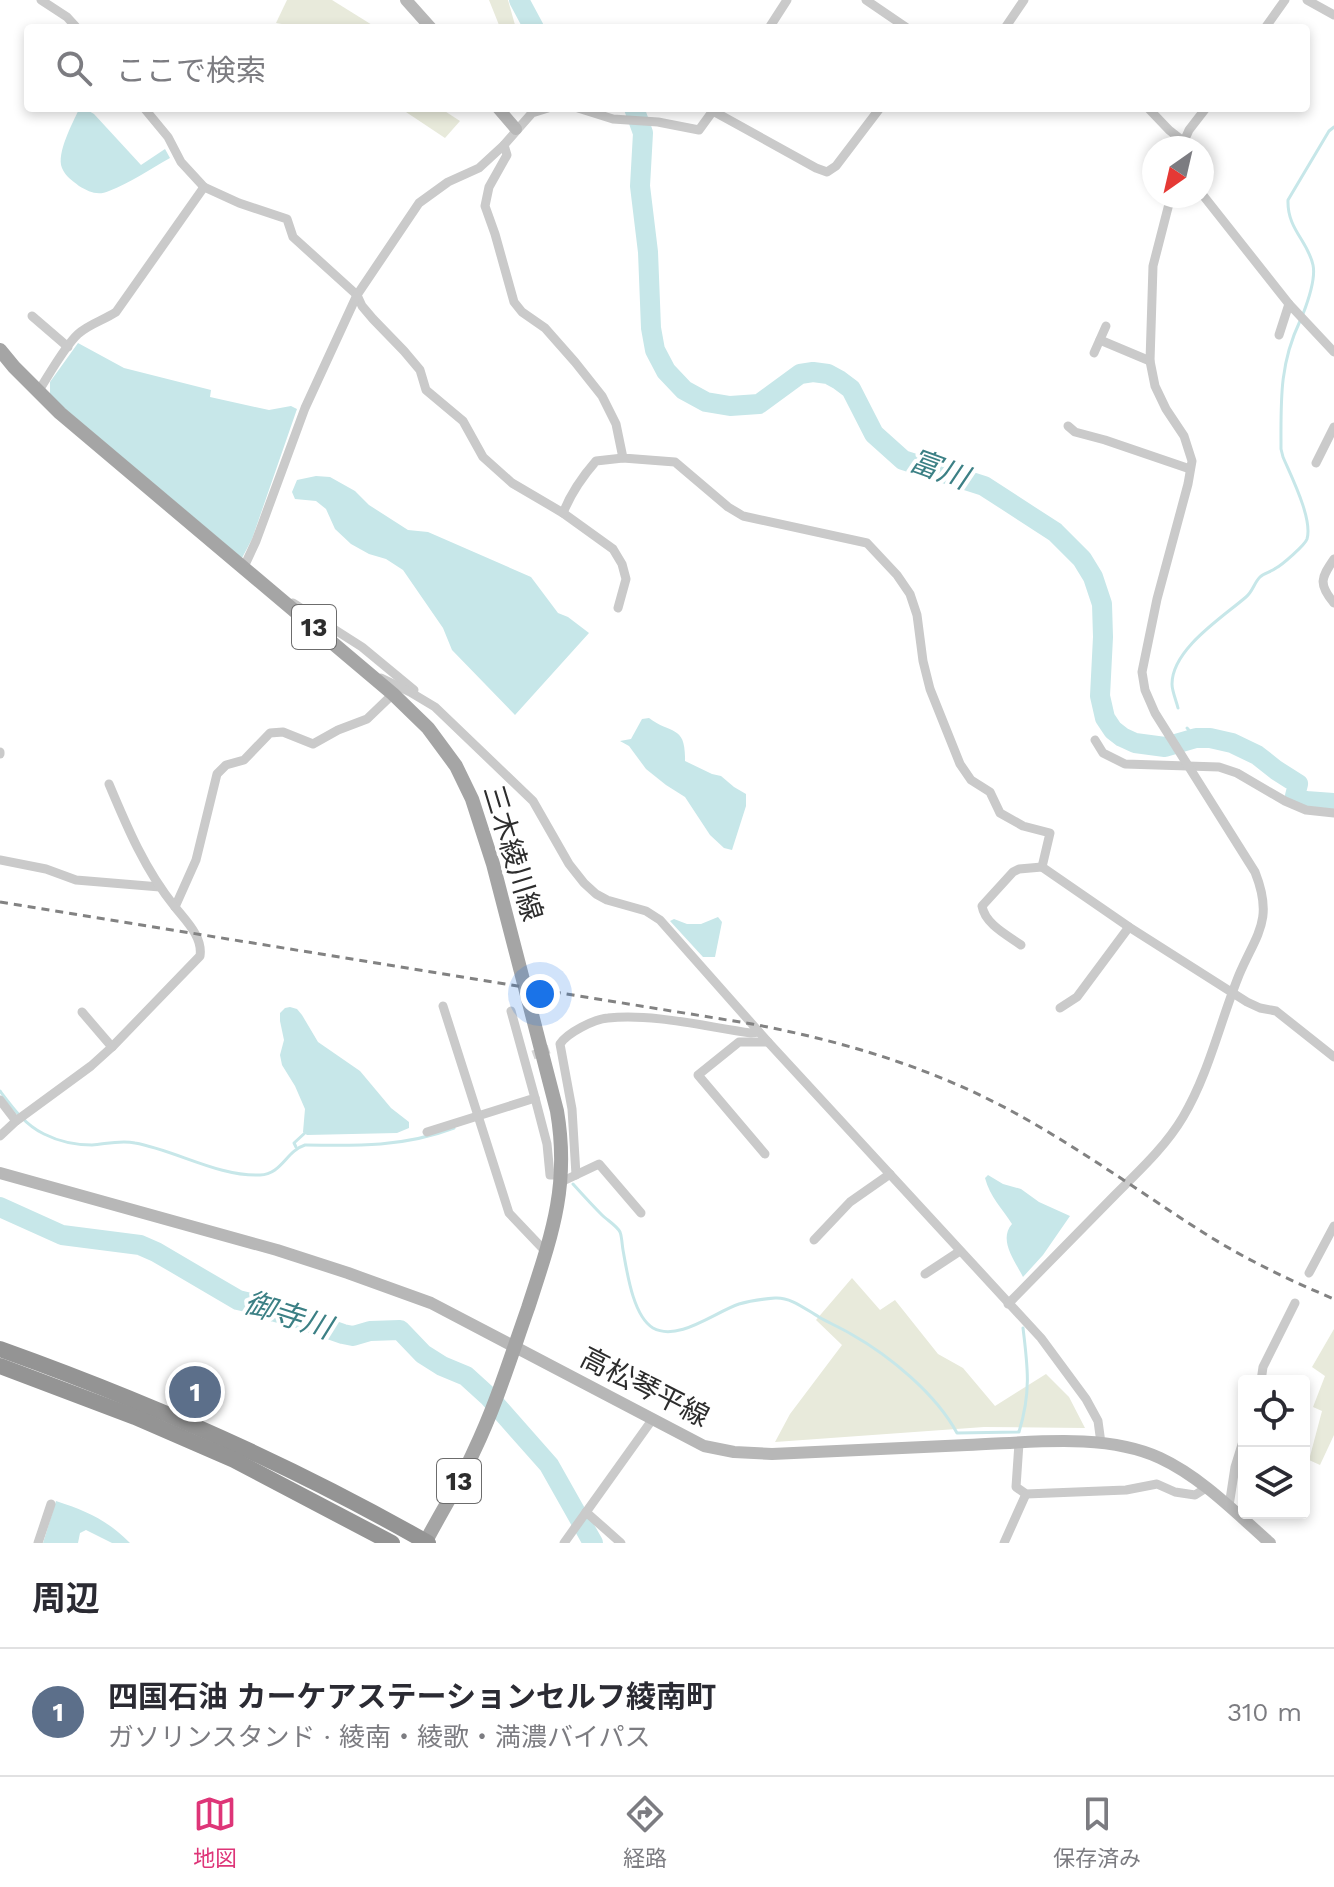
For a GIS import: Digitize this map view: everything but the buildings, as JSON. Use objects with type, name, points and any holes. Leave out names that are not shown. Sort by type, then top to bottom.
[{"type":"highway","points":[[0,1349],[141,1402],[239,1445],[426,1542]]},
{"type":"highway","points":[[0,1366],[135,1417],[234,1460],[392,1543]]},
{"type":"main road","points":[[406,0],[427,24]]},
{"type":"main road","points":[[501,112],[516,129]]},
{"type":"main road","name":"三木綾川線","points":[[0,350],[60,413],[393,694],[428,728],[456,766],[472,799],[493,864],[557,1111],[566,1177],[546,1252],[497,1399],[467,1468],[426,1542]]},
{"type":"main road","name":"高松琴平線","points":[[0,1173],[277,1250],[431,1303],[704,1446],[734,1452],[772,1454],[1019,1443],[1101,1443],[1161,1458],[1206,1488],[1270,1543]]},
{"type":"street","points":[[41,0],[73,24]]},
{"type":"street","points":[[772,24],[787,0]]},
{"type":"street","points":[[866,0],[901,24]]},
{"type":"street","points":[[1008,24],[1024,0]]},
{"type":"street","points":[[1268,24],[1285,0]]},
{"type":"street","points":[[1307,0],[1334,15]]},
{"type":"street","points":[[147,112],[168,137],[181,162],[204,187],[287,219],[293,237],[357,295],[362,306],[420,370],[426,390],[463,421],[483,457],[512,483],[563,513],[613,549],[626,579],[618,608]]},
{"type":"street","points":[[243,569],[305,408],[357,295],[419,203],[448,182],[479,168],[535,112]]},
{"type":"street","points":[[591,112],[613,119],[658,122],[699,130],[712,112]]},
{"type":"street","points":[[719,112],[827,172],[836,166],[877,112]]},
{"type":"street","points":[[1152,112],[1175,136]]},
{"type":"street","points":[[1187,136],[1203,112]]},
{"type":"street","points":[[504,145],[507,155],[489,187],[485,206],[514,302],[522,312],[545,328],[602,396],[616,424],[623,458]]},
{"type":"street","points":[[38,392],[76,336],[116,312],[204,187]]},
{"type":"street","points":[[1008,1304],[1128,1182],[1176,1128],[1195,1093],[1239,975],[1255,943],[1265,908],[1255,872],[1149,702],[1142,680],[1157,599],[1192,461],[1184,436],[1155,386],[1150,361],[1153,266],[1168,208]]},
{"type":"street","points":[[1213,208],[1289,304],[1334,352]]},
{"type":"street","points":[[1279,335],[1289,304]]},
{"type":"street","points":[[32,316],[68,347]]},
{"type":"street","points":[[1094,353],[1106,326]]},
{"type":"street","points":[[1100,340],[1150,361]]},
{"type":"street","points":[[1068,426],[1075,432],[1190,469]]},
{"type":"street","points":[[1316,463],[1334,427]]},
{"type":"street","points":[[563,513],[582,477],[596,461],[623,458],[675,462],[743,516],[867,543],[910,594],[917,615],[930,689],[960,764],[971,780],[990,792],[1000,813],[1023,826],[1050,833],[1042,867]]},
{"type":"street","points":[[1334,559],[1322,576],[1323,588],[1334,603]]},
{"type":"street","points":[[268,589],[362,647],[435,707],[533,801],[569,864],[596,894],[646,911],[660,920],[1041,1338],[1086,1399],[1098,1421],[1101,1443]]},
{"type":"street","points":[[367,672],[435,707]]},
{"type":"street","points":[[175,907],[196,860],[221,768],[244,760],[270,733],[283,732],[313,744],[367,719],[393,694]]},
{"type":"street","points":[[417,717],[426,709],[435,707]]},
{"type":"street","points":[[1095,740],[1103,753],[1125,764],[1188,763],[1219,767],[1237,773],[1306,810],[1334,813]]},
{"type":"street","points":[[0,1136],[91,1066],[200,956],[201,946],[134,843],[109,784]]},
{"type":"street","points":[[0,860],[46,869],[76,880],[160,887]]},
{"type":"street","points":[[1021,945],[989,921],[982,906],[1013,872],[1042,867],[1233,993],[1260,1008],[1276,1011],[1334,1057]]},
{"type":"street","points":[[1060,1008],[1077,997],[1129,927]]},
{"type":"street","points":[[443,1006],[509,1213],[546,1252]]},
{"type":"street","points":[[511,1011],[529,1056],[535,1098],[547,1144],[550,1175],[566,1177],[599,1164],[641,1213]]},
{"type":"street","points":[[82,1012],[112,1047]]},
{"type":"street","points":[[549,1049],[560,1044],[566,1036],[604,1018],[650,1018],[759,1032]]},
{"type":"street","points":[[765,1154],[698,1075],[739,1042],[768,1042]]},
{"type":"street","points":[[560,1044],[572,1109],[566,1177]]},
{"type":"street","points":[[427,1132],[535,1098]]},
{"type":"street","points":[[0,1100],[20,1118]]},
{"type":"street","points":[[814,1240],[850,1202],[890,1174]]},
{"type":"street","points":[[1309,1273],[1334,1226]]},
{"type":"street","points":[[925,1274],[960,1251]]},
{"type":"street","points":[[1262,1375],[1295,1303]]},
{"type":"street","points":[[564,1543],[652,1420]]},
{"type":"street","points":[[1019,1443],[1016,1487],[1026,1494],[1126,1490],[1157,1484],[1175,1492],[1195,1495],[1206,1488]]},
{"type":"street","points":[[1229,1506],[1241,1447]]},
{"type":"street","points":[[1004,1543],[1026,1494]]},
{"type":"street","points":[[38,1543],[51,1504]]},
{"type":"street","points":[[585,1513],[621,1543]]},
{"type":"shaded area","points":[[287,0],[332,0],[371,24],[282,24],[276,23]]},
{"type":"shaded area","points":[[489,0],[508,0],[515,24],[499,24]]},
{"type":"shaded area","points":[[406,112],[446,112],[460,121],[445,138]]},
{"type":"shaded area","points":[[852,1278],[880,1310],[895,1300],[938,1354],[963,1368],[995,1406],[1046,1374],[1069,1397],[1085,1428],[984,1427],[775,1442],[790,1414],[842,1345],[816,1320]]},
{"type":"shaded area","points":[[1334,1329],[1334,1435],[1320,1465],[1310,1460],[1310,1456],[1322,1411],[1313,1407],[1325,1376],[1312,1367]]},
{"type":"water","points":[[78,112],[90,112],[141,165],[165,149],[170,158],[125,184],[94,193],[72,180],[62,168],[61,154]]},
{"type":"water","points":[[78,343],[124,368],[211,390],[210,397],[269,410],[291,406],[297,409],[252,539],[242,558],[50,396],[50,382]]},
{"type":"water","points":[[330,477],[355,491],[369,505],[408,530],[428,532],[531,577],[558,613],[589,633],[515,715],[452,650],[443,628],[403,570],[351,544],[335,529],[326,509],[316,501],[295,499],[292,492],[297,480]]},
{"type":"water","points":[[649,718],[680,736],[685,761],[721,776],[746,794],[746,806],[732,850],[724,848],[710,835],[685,797],[646,769],[629,746],[620,741],[631,739],[642,719]]},
{"type":"water","points":[[718,917],[722,922],[715,957],[703,957],[670,921],[701,924]]},
{"type":"water","points":[[290,1007],[302,1015],[318,1042],[360,1071],[391,1108],[409,1122],[409,1128],[397,1133],[307,1135],[303,1132],[305,1109],[280,1055],[284,1040],[280,1013]]},
{"type":"water","points":[[988,1175],[1070,1216],[1043,1255],[1023,1277],[1007,1244],[1008,1230],[1012,1224],[990,1191],[985,1178]]},
{"type":"water","points":[[56,1501],[96,1517],[130,1543],[112,1543],[86,1530],[80,1533],[78,1543],[43,1543]]},
{"type":"waterway","name":"富川","points":[[519,0],[532,24]]},
{"type":"waterway","name":"富川","points":[[635,112],[643,133],[640,186],[648,252],[651,328],[655,350],[666,371],[684,390],[706,402],[730,406],[759,404],[800,374],[828,374],[839,380],[851,389],[874,434],[903,460],[984,486],[1055,532],[1082,559],[1093,577],[1102,604],[1100,696],[1105,718],[1113,730],[1135,743],[1165,747],[1196,738],[1232,743],[1257,755],[1298,784],[1295,796],[1306,801],[1334,803]]},
{"type":"waterway","points":[[1303,314],[1314,271],[1307,249],[1291,219],[1288,200],[1334,127]]},
{"type":"waterway","points":[[1178,708],[1172,687],[1174,671],[1189,646],[1246,597],[1260,577],[1283,563],[1307,539],[1304,509],[1281,449],[1281,399],[1285,368],[1300,321]]},
{"type":"waterway","points":[[1187,728],[1196,738]]},
{"type":"waterway","points":[[0,1091],[25,1121],[55,1139],[86,1145],[135,1143],[213,1168],[244,1174],[260,1175],[274,1171],[305,1145],[399,1142],[454,1128]]},
{"type":"waterway","points":[[296,1147],[294,1143],[306,1132]]},
{"type":"waterway","points":[[573,1184],[620,1232],[636,1304],[640,1314],[653,1328],[663,1331],[685,1329],[739,1304],[770,1298],[787,1299],[881,1353],[925,1390],[957,1433],[1019,1432],[1027,1380],[1023,1328]]},
{"type":"waterway","name":"御寺川","points":[[0,1207],[62,1235],[140,1245],[238,1300],[343,1334],[353,1336],[370,1331],[400,1330],[423,1354],[466,1376],[488,1396],[549,1465],[593,1543]]},
{"type":"tunnel","points":[[533,1055],[549,1049]]},
{"type":"railway","points":[[0,902],[752,1024],[854,1048],[952,1082],[1015,1113],[1220,1243],[1334,1299]]},
{"type":"place","name":"四国石油 カーケアステーションセルフ綾南町","points":[[195,1392]]}]
